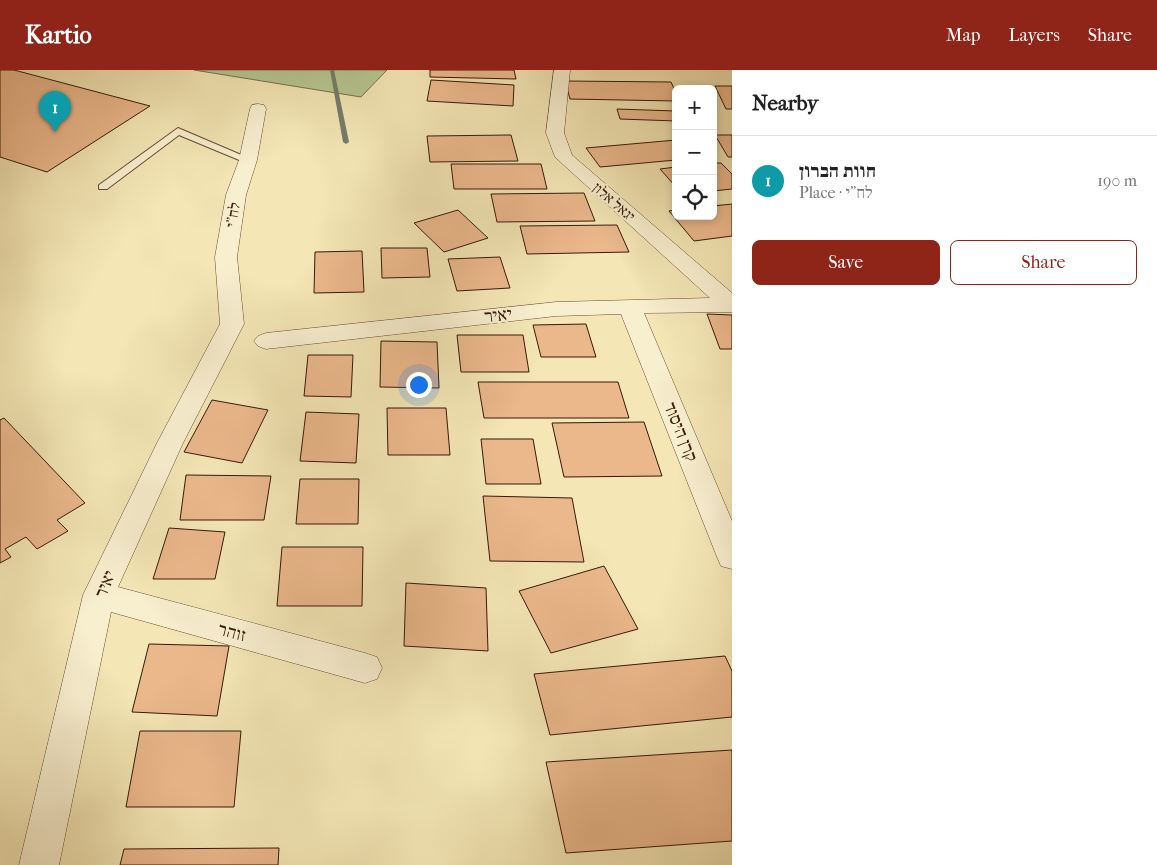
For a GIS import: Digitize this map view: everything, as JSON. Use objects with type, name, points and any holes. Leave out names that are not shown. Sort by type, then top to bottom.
[{"type":"street","name":"יגאל אלון","points":[[562,70],[555,133],[564,157],[732,304]]},
{"type":"street","name":"לח\"י","points":[[232,324],[226,257],[236,195],[248,160],[258,109]]},
{"type":"street","name":"יאיר","points":[[266,340],[556,309],[732,304]]},
{"type":"street","name":"קרן היסוד","points":[[630,307],[732,557]]},
{"type":"street","name":"יאיר","points":[[39,865],[99,595],[170,443],[232,324]]},
{"type":"street","name":"זוהר","points":[[99,595],[364,668]]},
{"type":"lane","points":[[103,187],[178,132],[248,160]]},
{"type":"green space","points":[[194,70],[387,70],[361,97]]},
{"type":"building","points":[[0,70],[14,70],[150,106],[47,172],[0,157]]},
{"type":"building","points":[[430,70],[514,70],[516,79],[430,77]]},
{"type":"building","points":[[431,80],[514,85],[513,106],[427,101]]},
{"type":"building","points":[[565,81],[671,82],[672,85],[672,101],[570,99]]},
{"type":"building","points":[[717,86],[732,86],[732,109],[726,109],[717,90]]},
{"type":"building","points":[[617,109],[672,111],[672,121],[620,119]]},
{"type":"building","points":[[511,135],[518,161],[430,162],[427,136]]},
{"type":"building","points":[[717,135],[732,135],[732,157],[728,157],[717,138]]},
{"type":"building","points":[[672,140],[672,160],[600,167],[586,148]]},
{"type":"building","points":[[717,163],[721,163],[732,174],[732,189],[717,191]]},
{"type":"building","points":[[451,164],[541,164],[547,189],[454,189]]},
{"type":"building","points":[[672,168],[672,182],[660,169]]},
{"type":"building","points":[[584,193],[595,221],[497,222],[491,194]]},
{"type":"building","points":[[732,204],[732,236],[694,241],[676,220],[717,220],[717,206]]},
{"type":"building","points":[[458,210],[488,238],[444,252],[414,223]]},
{"type":"building","points":[[617,225],[629,252],[527,254],[520,226]]},
{"type":"building","points":[[381,248],[427,248],[430,277],[382,278]]},
{"type":"building","points":[[362,251],[364,292],[314,293],[315,252]]},
{"type":"building","points":[[500,257],[510,288],[457,291],[448,259]]},
{"type":"building","points":[[707,314],[732,315],[732,349],[720,349]]},
{"type":"building","points":[[586,324],[596,357],[541,357],[533,325]]},
{"type":"building","points":[[457,335],[523,335],[529,372],[461,372]]},
{"type":"building","points":[[381,341],[437,342],[439,388],[380,387]]},
{"type":"building","points":[[308,355],[353,355],[351,397],[304,396]]},
{"type":"building","points":[[478,382],[618,382],[629,418],[484,418]]},
{"type":"building","points":[[212,400],[268,410],[242,463],[184,452]]},
{"type":"building","points":[[387,408],[446,408],[450,455],[388,455]]},
{"type":"building","points":[[306,412],[359,414],[356,463],[300,461]]},
{"type":"building","points":[[4,418],[85,503],[57,520],[68,531],[37,549],[26,537],[5,549],[11,557],[0,563],[0,420]]},
{"type":"building","points":[[644,422],[662,476],[564,477],[552,423]]},
{"type":"building","points":[[481,439],[533,439],[541,484],[486,484]]},
{"type":"building","points":[[186,475],[271,476],[264,520],[180,520]]},
{"type":"building","points":[[300,479],[359,479],[358,524],[296,524]]},
{"type":"building","points":[[483,496],[572,498],[584,562],[490,561]]},
{"type":"building","points":[[169,528],[225,532],[215,579],[153,579]]},
{"type":"building","points":[[282,547],[363,547],[362,606],[277,606]]},
{"type":"building","points":[[604,566],[638,629],[551,653],[519,591]]},
{"type":"building","points":[[406,583],[486,588],[488,651],[404,646]]},
{"type":"building","points":[[149,644],[229,646],[217,716],[132,712]]},
{"type":"building","points":[[725,656],[732,671],[732,717],[550,735],[534,674]]},
{"type":"building","points":[[140,731],[241,731],[234,807],[126,807]]},
{"type":"building","points":[[732,750],[732,841],[566,853],[546,762]]},
{"type":"building","points":[[279,848],[278,865],[120,865],[124,849]]},
{"type":"waterway","points":[[332,70],[346,142]]},
{"type":"place","name":"חוות הברון","points":[[55,132]]}]
